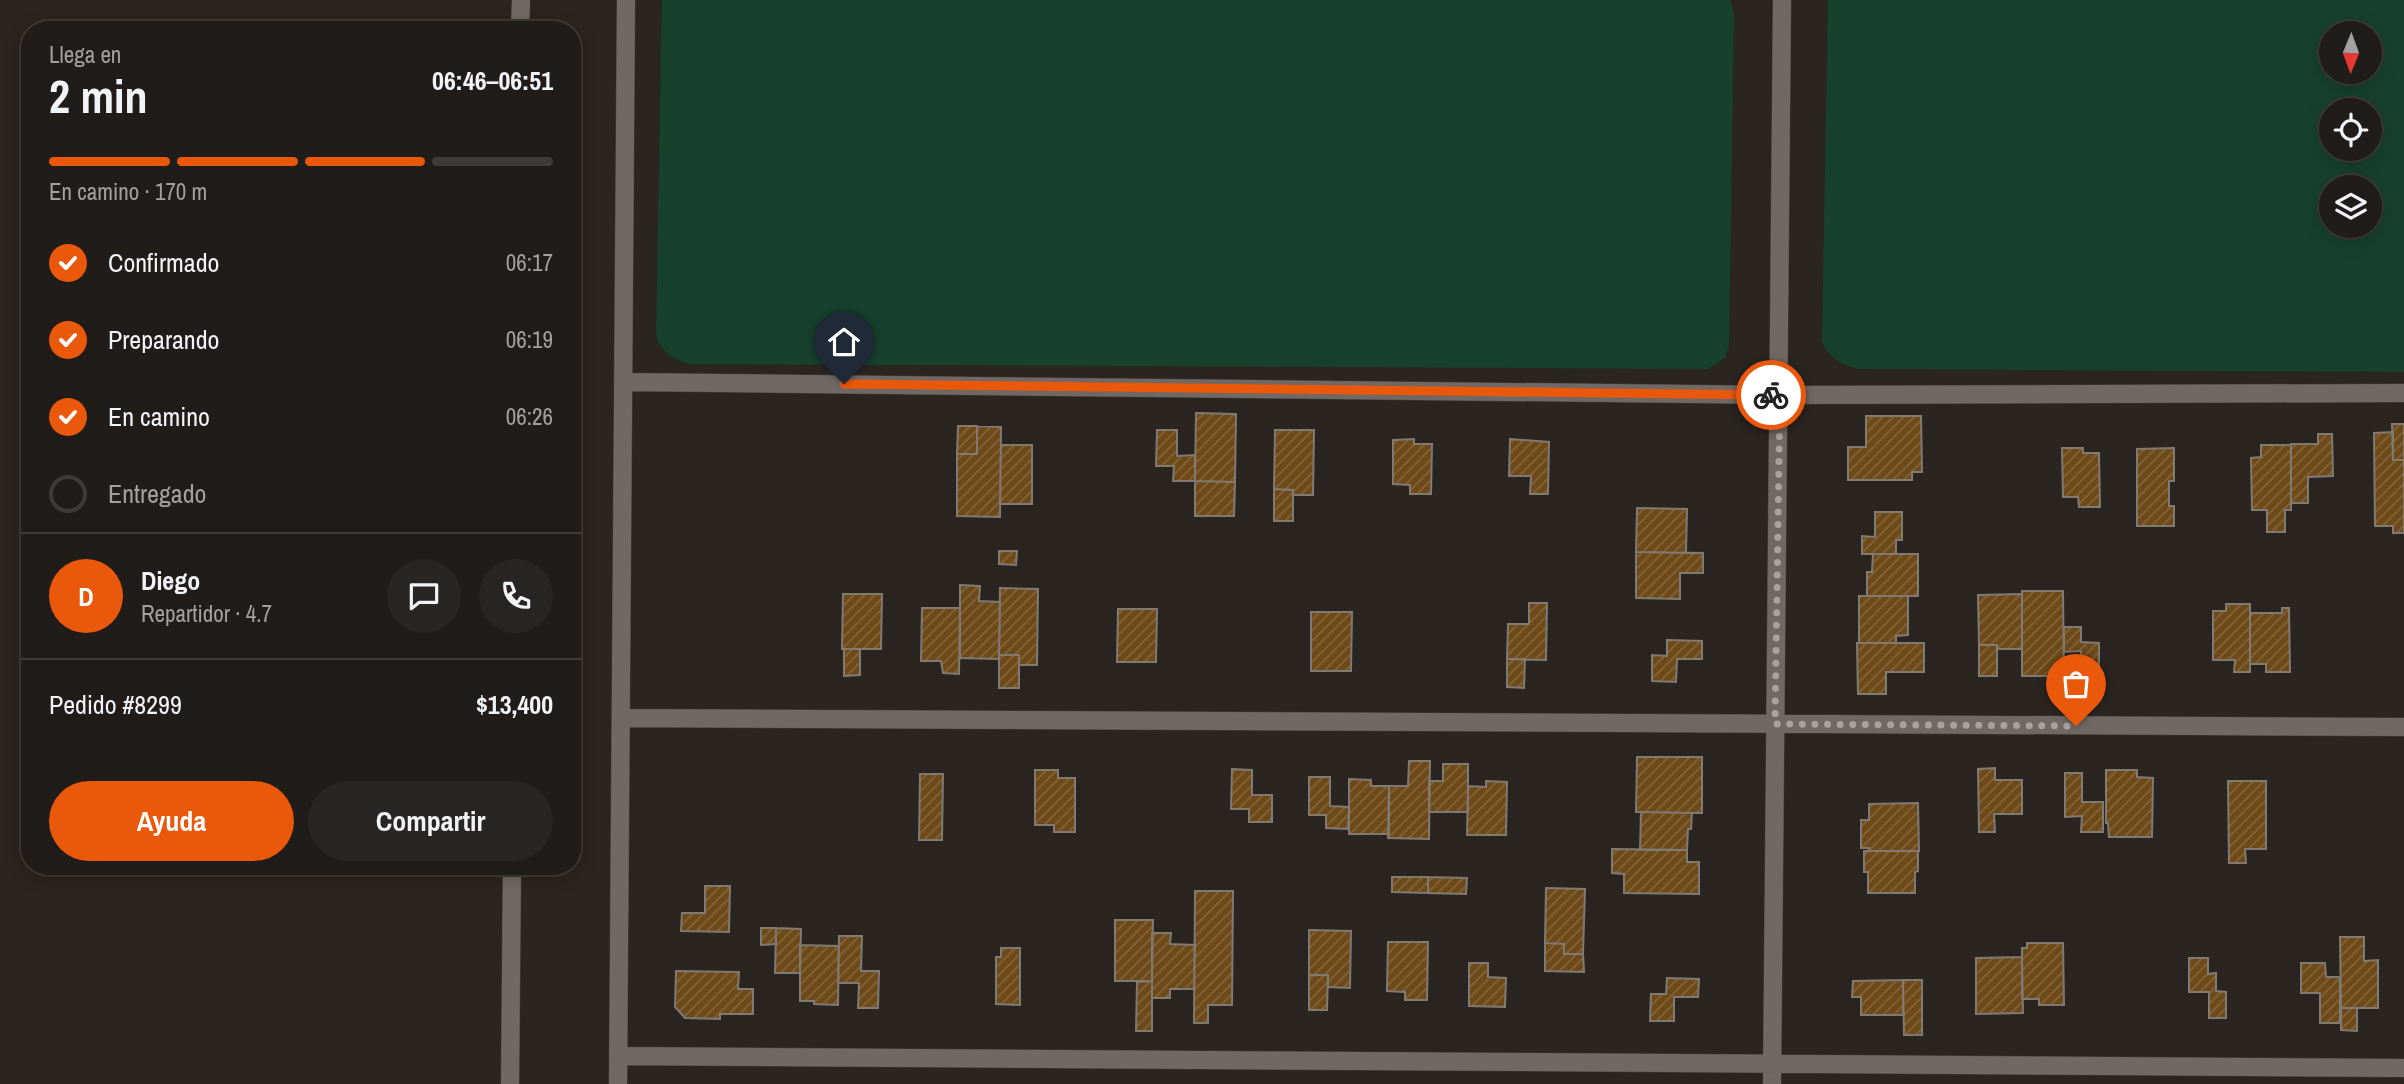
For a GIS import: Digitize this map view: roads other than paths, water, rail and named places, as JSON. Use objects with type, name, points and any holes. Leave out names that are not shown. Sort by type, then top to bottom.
[{"type":"street","points":[[520,0],[520,21]]},
{"type":"street","points":[[618,1084],[626,0]]},
{"type":"street","points":[[1772,1084],[1782,0]]},
{"type":"street","points":[[623,382],[1780,395],[2404,393]]},
{"type":"street","points":[[621,718],[2404,727]]},
{"type":"street","points":[[510,1084],[512,875]]},
{"type":"street","points":[[618,1056],[2404,1068]]}]
